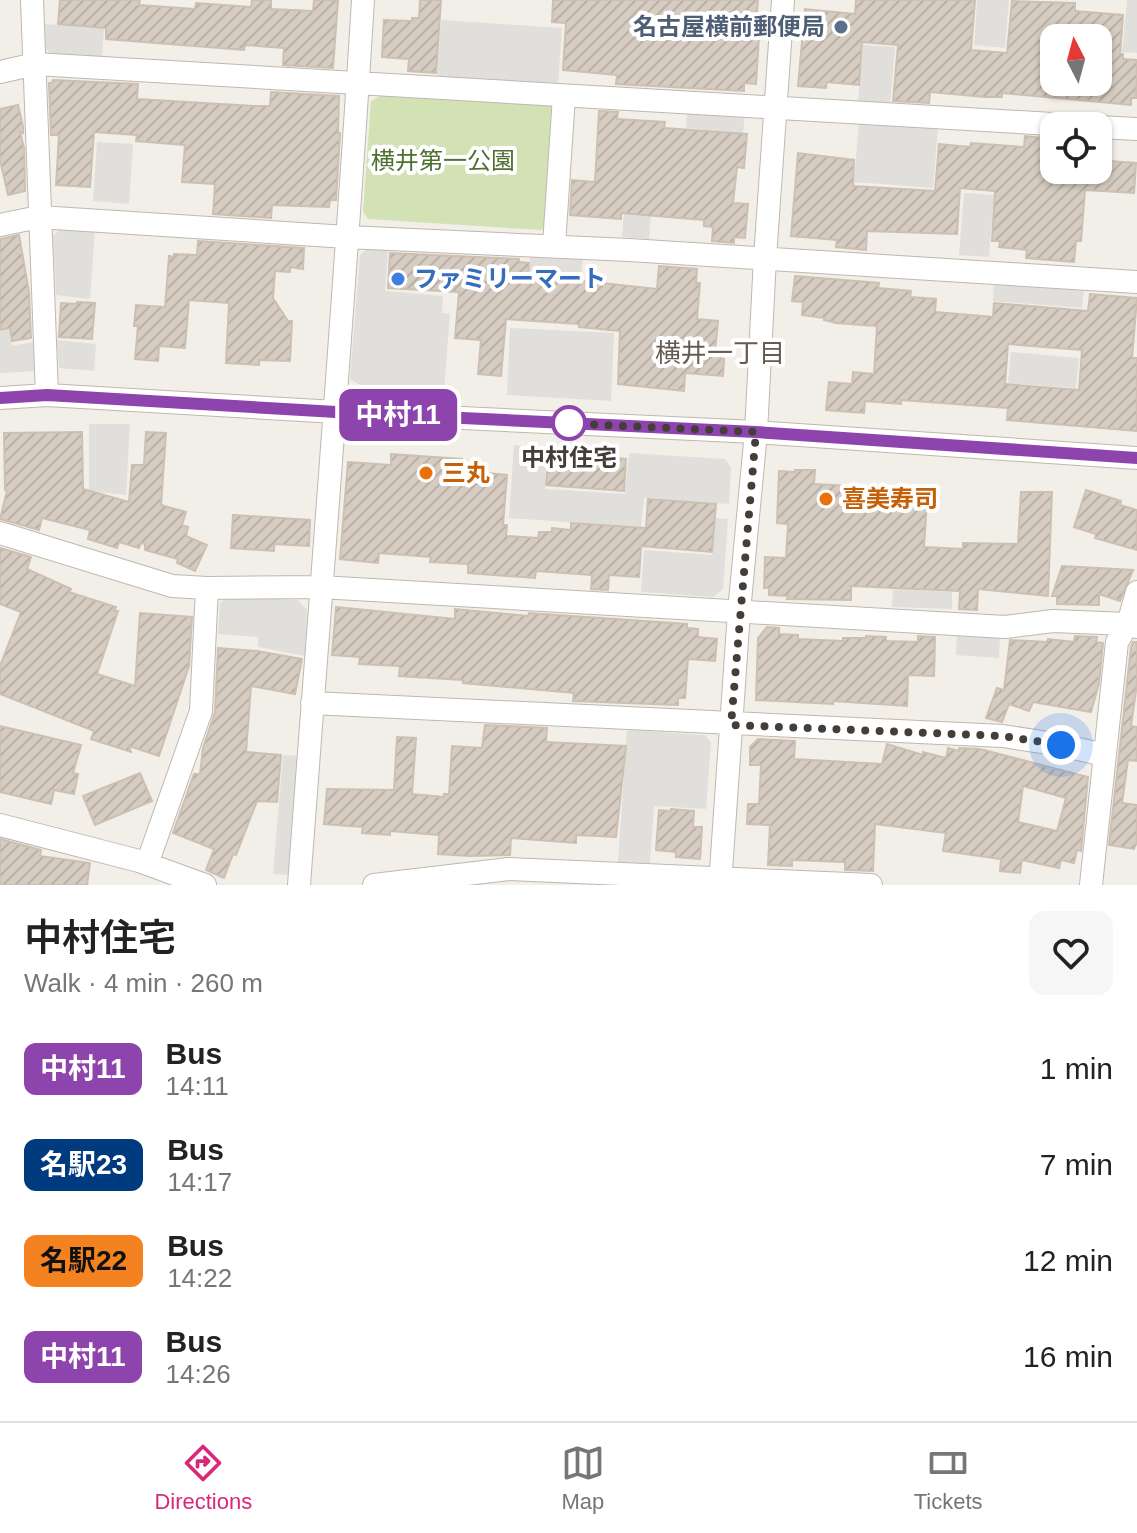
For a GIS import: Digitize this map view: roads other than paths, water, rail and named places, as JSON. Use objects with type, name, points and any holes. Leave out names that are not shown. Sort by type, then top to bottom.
[{"type":"street","points":[[32,0],[47,395]]},
{"type":"street","points":[[299,885],[336,412],[363,0]]},
{"type":"street","points":[[720,882],[739,612],[756,432],[783,0]]},
{"type":"street","points":[[0,72],[35,64],[1040,123]]},
{"type":"street","points":[[554,245],[564,96]]},
{"type":"street","points":[[1112,128],[1137,129]]},
{"type":"street","points":[[0,225],[39,217],[347,237],[554,245],[1137,282]]},
{"type":"street","points":[[0,398],[47,395],[756,432],[1137,458]]},
{"type":"street","points":[[0,533],[172,586],[320,587],[1005,627],[1053,621],[1132,626]]},
{"type":"street","points":[[147,864],[201,711],[207,588]]},
{"type":"street","points":[[1091,885],[1117,642],[1132,626],[1137,592]]},
{"type":"street","points":[[312,703],[1003,736],[1104,755]]},
{"type":"street","points":[[0,825],[147,864],[205,885]]},
{"type":"street","points":[[374,885],[509,869],[720,882],[871,885]]},
{"type":"place","name":"名古屋横前郵便局","points":[[841,27]]},
{"type":"place","name":"ファミリーマート","points":[[398,279]]},
{"type":"place","name":"中村住宅","points":[[569,423]]},
{"type":"place","name":"三丸","points":[[426,473]]},
{"type":"place","name":"喜美寿司","points":[[826,499]]},
{"type":"district","name":"横井一丁目","points":[[720,353]]},
{"type":"park label","name":"横井第一公園","points":[[443,161]]}]
